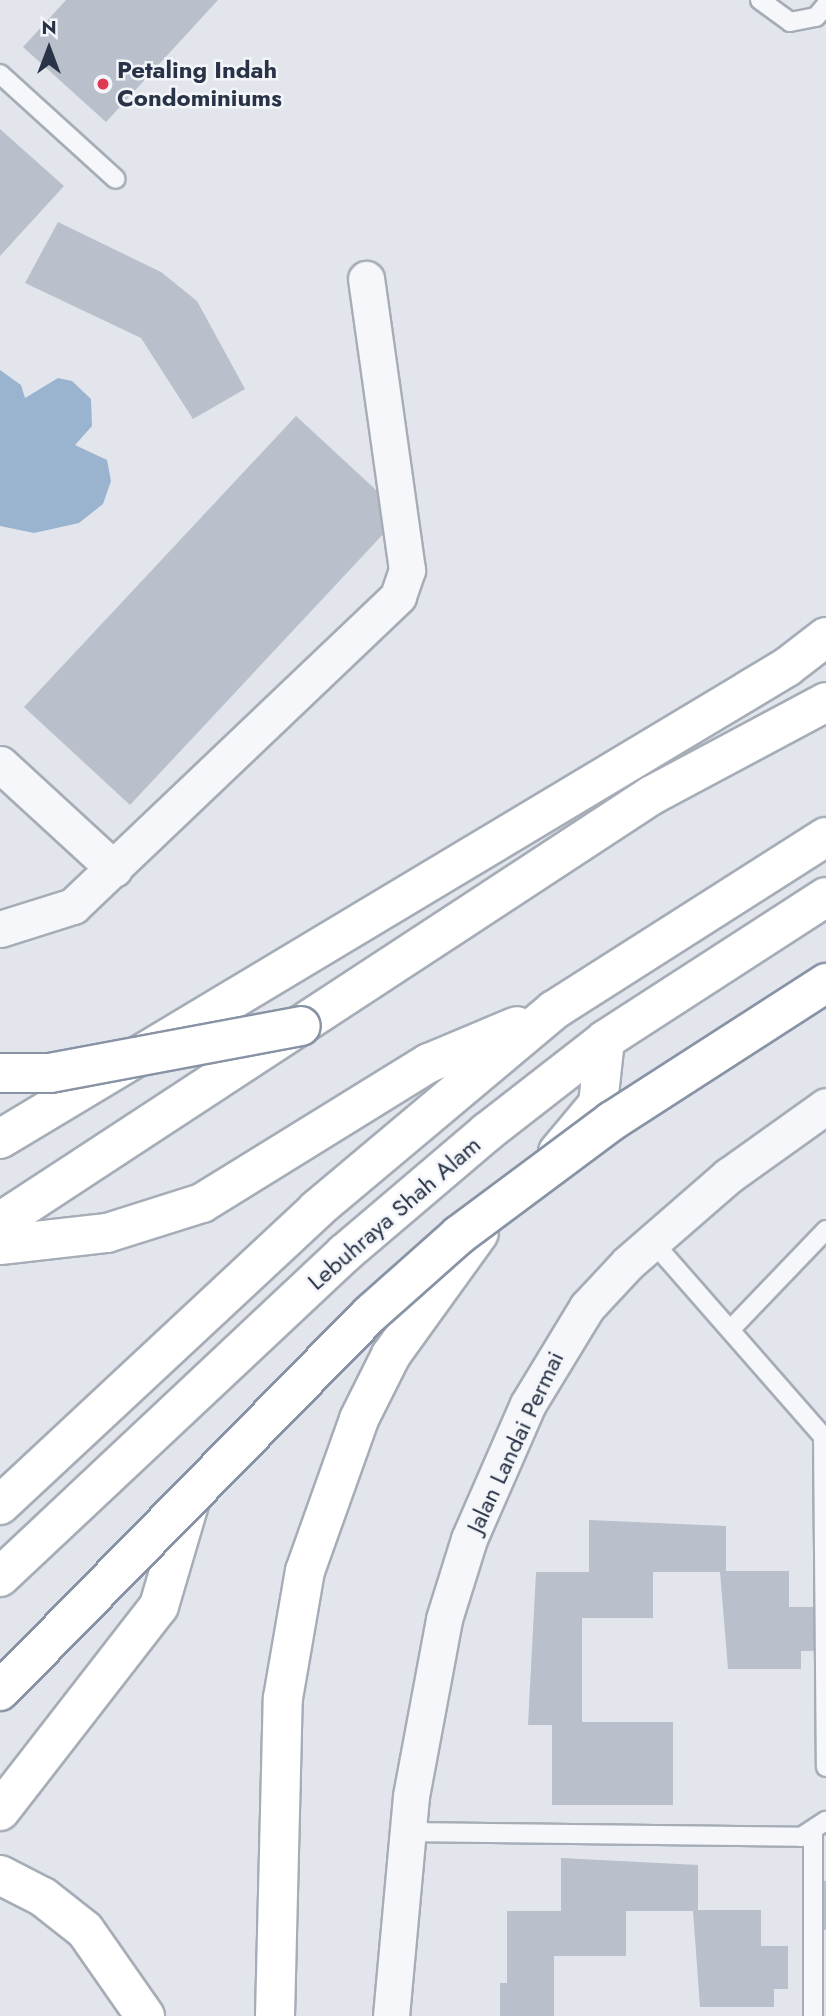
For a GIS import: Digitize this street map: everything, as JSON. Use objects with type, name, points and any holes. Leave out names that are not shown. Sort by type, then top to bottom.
[{"type":"highway","points":[[0,1139],[787,667],[826,637]]},
{"type":"highway","points":[[0,1222],[652,795],[826,702]]},
{"type":"highway","name":"Lebuhraya Shah Alam","points":[[0,1505],[317,1209],[554,1010],[826,837]]},
{"type":"highway","name":"Lebuhraya Shah Alam","points":[[0,1577],[345,1253],[605,1040],[826,897]]},
{"type":"highway","points":[[0,1691],[370,1314],[459,1235],[612,1121],[826,983]]},
{"type":"highway","points":[[0,1245],[107,1233],[202,1203],[429,1063],[554,1010]]},
{"type":"highway","points":[[0,1073],[50,1073],[301,1026]]},
{"type":"highway","points":[[275,2016],[283,1698],[292,1627],[326,1506],[359,1419],[428,1297],[461,1252],[598,1104],[605,1040]]},
{"type":"highway","points":[[0,1811],[159,1606],[191,1497]]},
{"type":"highway","points":[[0,1875],[43,1897],[85,1930],[145,2016]]},
{"type":"street","points":[[0,929],[73,906],[398,596],[407,570],[366,279]]},
{"type":"street","points":[[0,764],[114,869]]},
{"type":"street","name":"Jalan Landai Permai","points":[[391,2016],[406,1832],[444,1619],[495,1471],[555,1353],[587,1307],[652,1241],[826,1106]]},
{"type":"lane","points":[[760,0],[790,22],[816,17],[826,5]]},
{"type":"lane","points":[[0,74],[116,179]]},
{"type":"lane","points":[[731,1329],[826,1230]]},
{"type":"lane","points":[[652,1241],[824,1436],[826,1767]]},
{"type":"lane","points":[[406,1832],[819,1827],[813,2016]]},
{"type":"water","points":[[0,370],[21,385],[25,398],[58,378],[72,381],[91,399],[92,426],[75,445],[107,460],[111,481],[103,504],[79,523],[34,533],[0,526]]},
{"type":"building","name":"Petaling Indah Condominiums","points":[[66,0],[218,0],[106,122],[23,47]]},
{"type":"building","points":[[0,129],[64,186],[0,256]]},
{"type":"building","points":[[58,222],[161,272],[197,301],[245,389],[193,419],[141,338],[25,283]]},
{"type":"building","points":[[296,416],[402,514],[130,805],[24,707]]},
{"type":"building","points":[[589,1520],[726,1526],[726,1571],[789,1571],[789,1607],[816,1607],[816,1651],[801,1651],[801,1669],[728,1669],[720,1572],[653,1572],[653,1618],[582,1618],[582,1722],[673,1722],[673,1805],[552,1805],[552,1725],[528,1725],[536,1572],[589,1572]]},
{"type":"building","points":[[561,1858],[698,1865],[698,1910],[761,1910],[761,1946],[788,1946],[788,1989],[774,1989],[774,2007],[700,2007],[693,1911],[626,1911],[626,1956],[554,1956],[554,2016],[500,2016],[500,1983],[507,1983],[507,1911],[561,1911]]},
{"type":"building","points":[[823,1881],[826,1881],[826,1930],[823,1930]]},
{"type":"place","name":"Petaling Indah Condominiums","points":[[103,84]]}]
